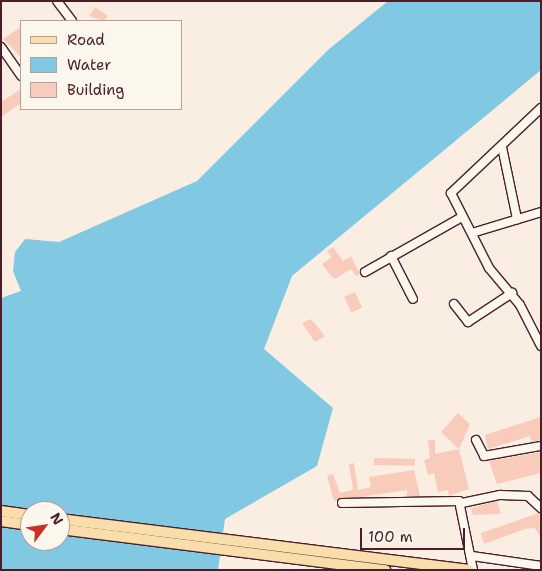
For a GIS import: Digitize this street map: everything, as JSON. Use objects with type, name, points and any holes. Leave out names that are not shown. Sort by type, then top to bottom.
[{"type":"main road","points":[[1,511],[20,514]]},
{"type":"main road","points":[[70,520],[347,559],[385,570]]},
{"type":"main road","points":[[1,521],[20,524]]},
{"type":"main road","points":[[70,530],[468,570]]},
{"type":"street","points":[[57,1],[71,20]]},
{"type":"street","points":[[1,48],[20,75]]},
{"type":"street","points":[[541,108],[502,147],[452,188],[462,216],[489,268],[512,293],[541,346]]},
{"type":"street","points":[[502,147],[517,219]]},
{"type":"street","points":[[472,233],[541,212]]},
{"type":"street","points":[[365,272],[462,216]]},
{"type":"street","points":[[391,256],[414,299]]},
{"type":"street","points":[[454,304],[468,322],[512,293]]},
{"type":"street","points":[[476,440],[484,456],[541,446]]},
{"type":"street","points":[[342,503],[462,503],[500,495],[528,496],[541,508]]},
{"type":"street","points":[[462,503],[473,570]]},
{"type":"street","points":[[472,556],[541,566]]},
{"type":"water","points":[[388,1],[541,1],[541,70],[292,276],[264,349],[333,408],[317,466],[225,519],[218,570],[1,570],[1,298],[21,291],[13,271],[15,252],[25,239],[59,242],[197,181],[328,50]]},
{"type":"building","points":[[95,7],[108,16],[105,20],[101,20],[89,16]]},
{"type":"building","points":[[20,28],[20,56],[3,39]]},
{"type":"building","points":[[20,90],[20,104],[1,117],[1,102]]},
{"type":"building","points":[[333,247],[343,261],[351,256],[360,274],[356,276],[351,269],[335,279],[331,276],[322,264],[332,257],[327,251]]},
{"type":"building","points":[[355,292],[362,307],[351,312],[344,297]]},
{"type":"building","points":[[311,319],[325,336],[315,342],[302,323]]},
{"type":"building","points":[[458,413],[470,424],[459,449],[441,432]]},
{"type":"building","points":[[541,417],[541,440],[532,442],[530,436],[488,449],[485,435]]},
{"type":"building","points":[[428,440],[435,440],[435,454],[459,449],[469,489],[449,496],[448,490],[438,492],[434,473],[428,475],[424,460],[430,458]]},
{"type":"building","points":[[541,452],[541,473],[497,484],[489,461]]},
{"type":"building","points":[[374,458],[415,459],[415,466],[374,465]]},
{"type":"building","points":[[354,463],[358,490],[371,487],[369,477],[414,470],[420,496],[407,496],[407,490],[334,501],[327,476],[333,474],[340,493],[353,490],[349,464]]},
{"type":"building","points":[[497,501],[501,514],[473,515],[471,508]]},
{"type":"building","points":[[539,513],[541,538],[535,528],[525,529],[484,544],[481,533]]}]
